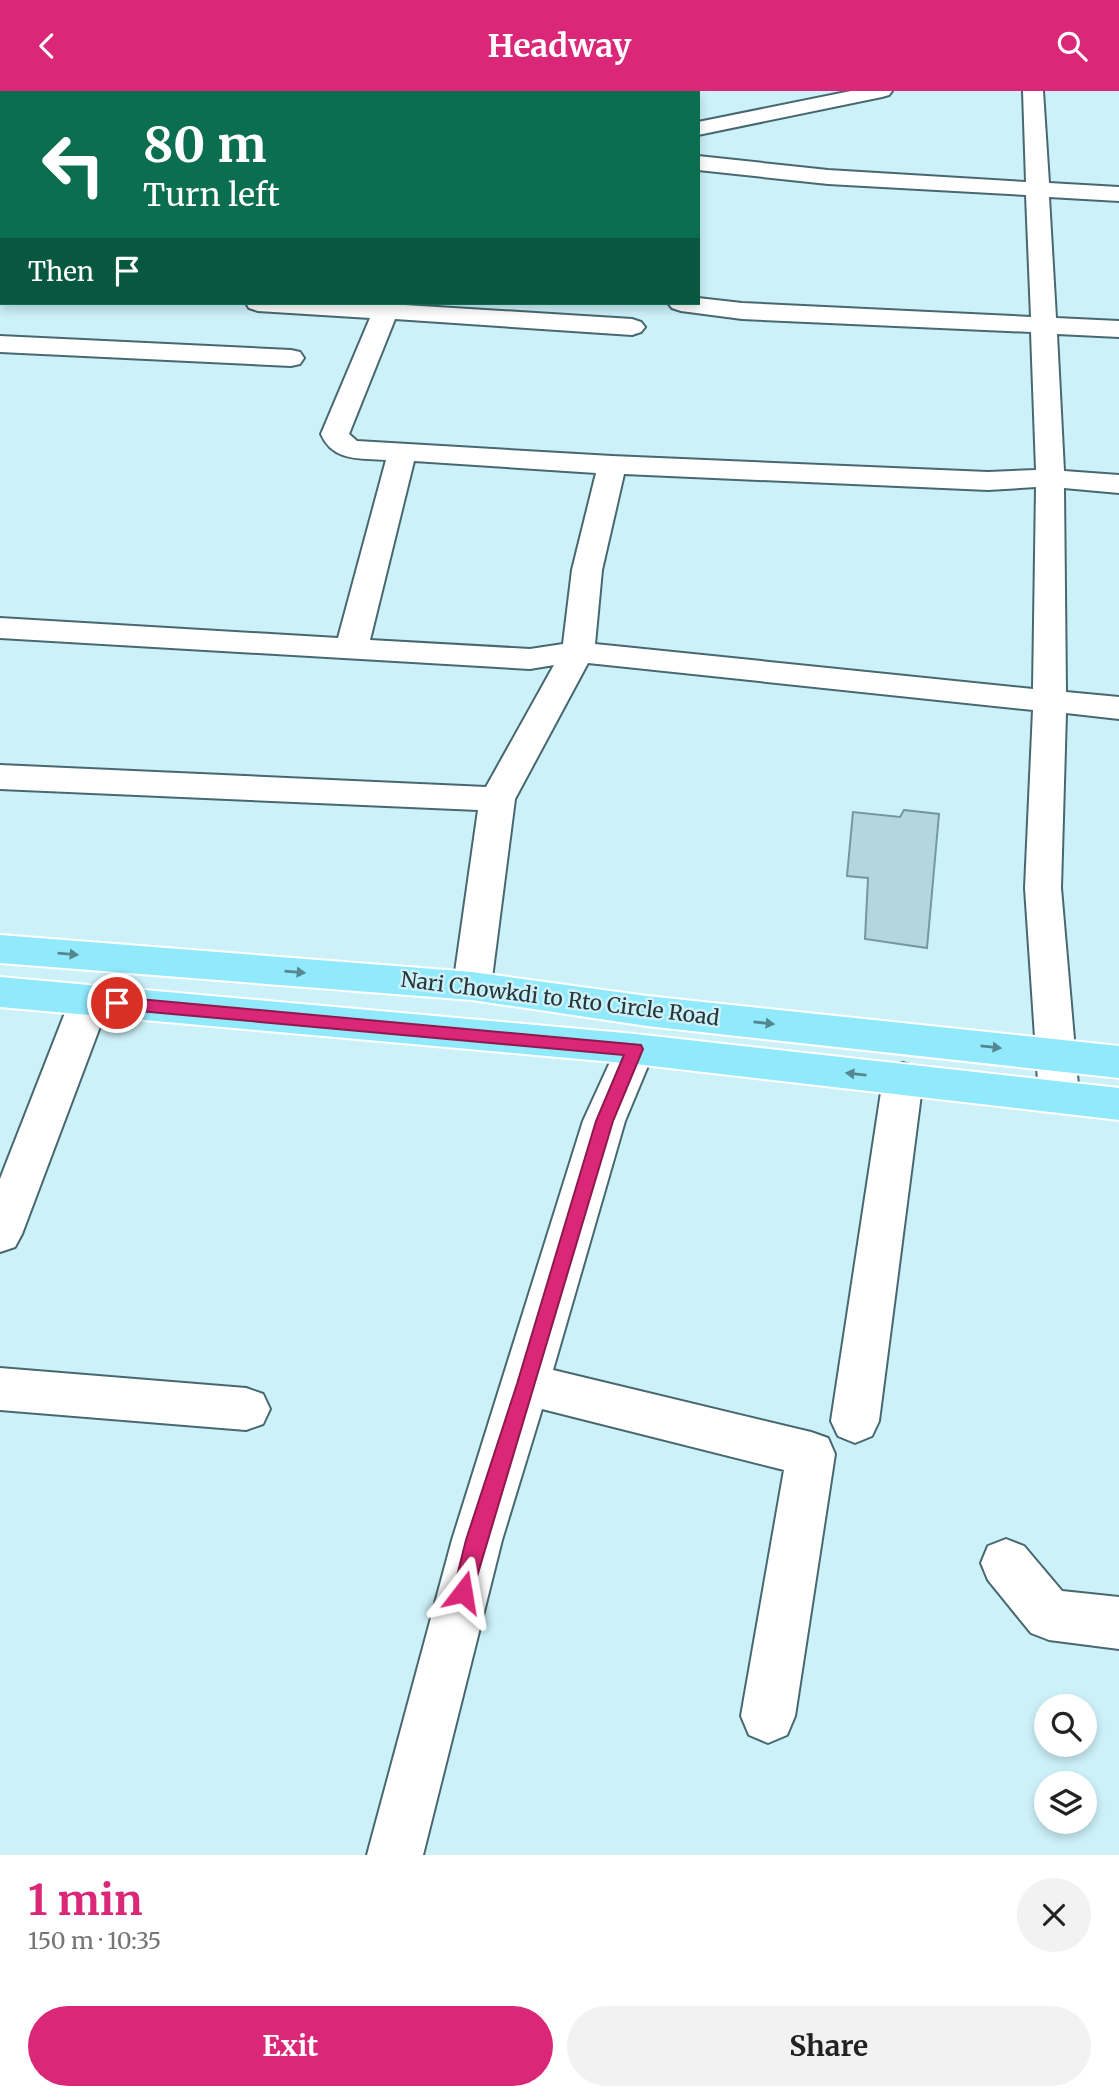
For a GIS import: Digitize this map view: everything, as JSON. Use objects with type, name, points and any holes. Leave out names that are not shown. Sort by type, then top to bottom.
[{"type":"highway","name":"Nari Chowkdi to Rto Circle Road","points":[[0,949],[472,986],[647,1011],[1119,1062]]},
{"type":"highway","points":[[0,992],[635,1049],[1119,1104]]},
{"type":"street","points":[[700,129],[882,91]]},
{"type":"street","points":[[1033,91],[1050,478],[1049,701],[1043,888],[1059,1097]]},
{"type":"street","points":[[700,163],[828,177],[1119,194]]},
{"type":"street","points":[[290,305],[632,327]]},
{"type":"street","points":[[699,305],[743,310],[1119,329]]},
{"type":"street","points":[[386,311],[335,434],[339,443],[352,449],[612,465],[988,481],[1050,478],[1119,484]]},
{"type":"street","points":[[0,344],[292,358]]},
{"type":"street","points":[[352,647],[402,454]]},
{"type":"street","points":[[472,986],[496,799],[578,652],[587,570],[612,465]]},
{"type":"street","points":[[0,628],[530,659],[578,652],[1119,708]]},
{"type":"street","points":[[0,777],[496,799]]},
{"type":"street","points":[[0,1234],[90,1000]]},
{"type":"street","points":[[395,1855],[477,1540],[604,1121],[635,1049]]},
{"type":"street","points":[[855,1421],[903,1079]]},
{"type":"street","points":[[526,1384],[811,1454],[768,1716]]},
{"type":"street","points":[[0,1389],[246,1409]]},
{"type":"street","points":[[1006,1563],[1049,1615],[1119,1623]]},
{"type":"building","points":[[904,810],[939,814],[927,948],[865,939],[868,878],[847,876],[853,812],[900,817]]},
{"type":"route","points":[[117,1003],[635,1049],[604,1121],[463,1592]]}]
